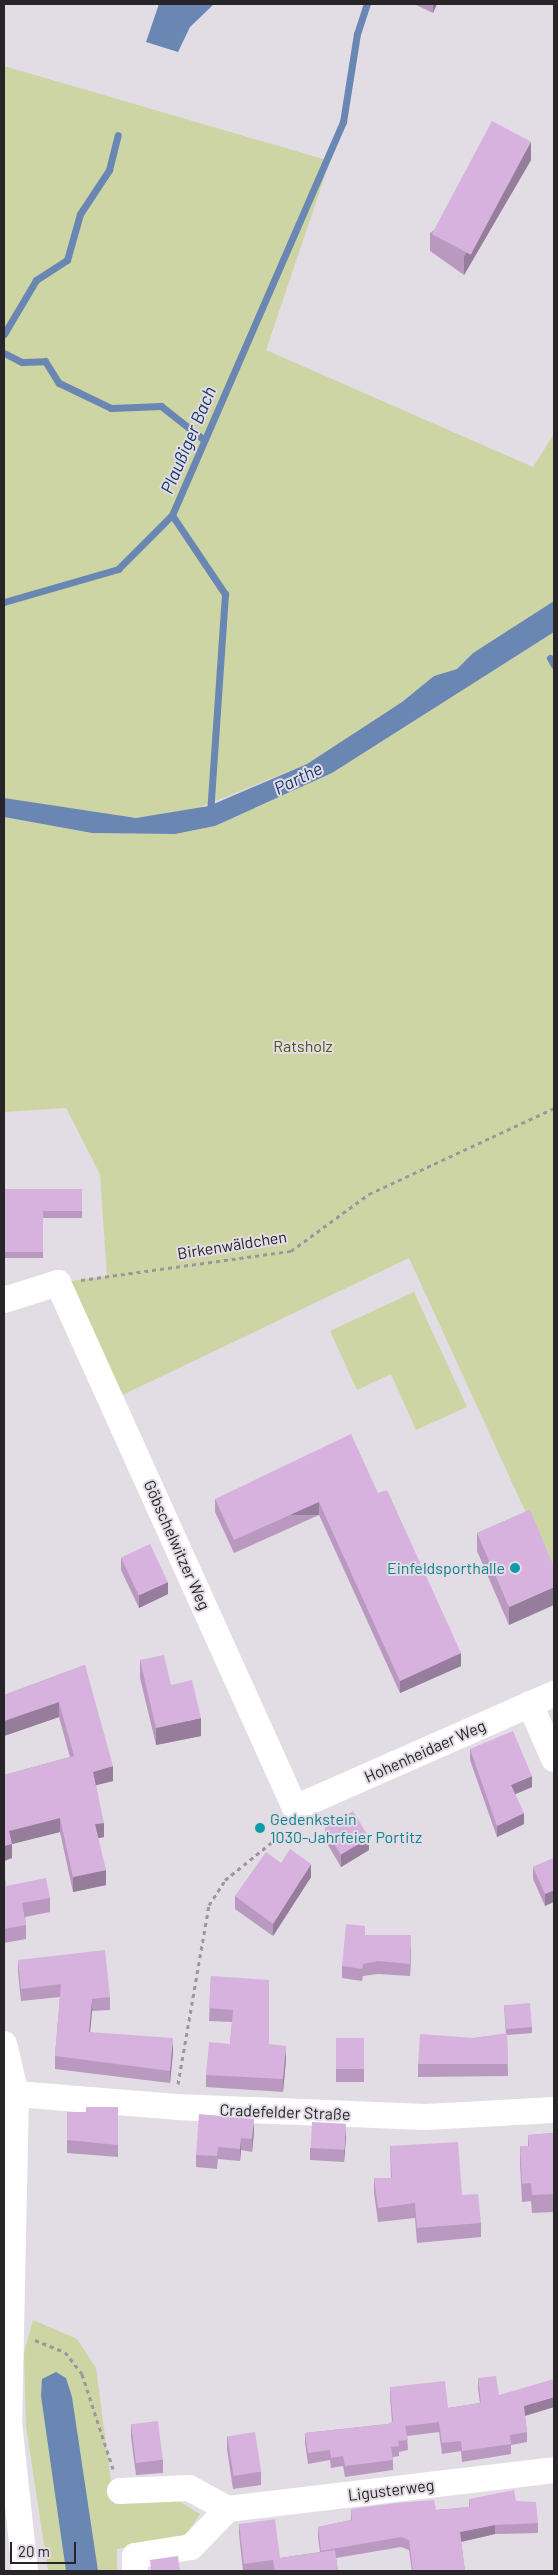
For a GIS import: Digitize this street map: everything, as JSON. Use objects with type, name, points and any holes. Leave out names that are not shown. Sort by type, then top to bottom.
[{"type":"street","points":[[4,1300],[58,1283]]},
{"type":"street","name":"Göbschelwitzer Weg","points":[[58,1283],[295,1808]]},
{"type":"street","name":"Hohenheidaer Weg","points":[[295,1808],[554,1694]]},
{"type":"street","points":[[530,1704],[554,1758]]},
{"type":"street","points":[[4,2044],[16,2094],[9,2422],[25,2571]]},
{"type":"street","name":"Cradefelder Straße","points":[[16,2094],[176,2107],[425,2117],[554,2110]]},
{"type":"street","name":"Ligusterweg","points":[[228,2508],[554,2470]]},
{"type":"street","points":[[120,2492],[189,2488],[228,2508],[191,2546],[135,2556],[135,2571]]},
{"type":"path","name":"Birkenwäldchen","points":[[58,1283],[292,1251],[369,1194],[554,1108]]},
{"type":"path","points":[[176,2107],[197,1958],[209,1905],[225,1880],[289,1828],[295,1808]]},
{"type":"path","points":[[11,2337],[42,2340],[65,2352],[82,2374],[120,2492]]},
{"type":"green space","points":[[4,66],[330,161],[266,350],[533,467],[554,434],[554,601],[473,653],[457,669],[434,676],[402,702],[307,764],[186,813],[145,818],[106,816],[4,798]]},
{"type":"green space","name":"Ratsholz","points":[[554,632],[554,1574],[409,1258],[112,1400],[58,1283],[107,1276],[100,1174],[66,1108],[4,1112],[4,817],[92,833],[175,834],[215,826],[332,773]]},
{"type":"green space","points":[[414,1292],[467,1407],[416,1430],[391,1374],[357,1390],[330,1331]]},
{"type":"green space","points":[[33,2320],[77,2339],[96,2368],[114,2504],[175,2499],[200,2514],[183,2539],[117,2549],[117,2571],[48,2571],[26,2426],[24,2353]]},
{"type":"water","points":[[159,4],[214,4],[190,27],[178,52],[146,42]]},
{"type":"water","name":"Parthe","points":[[554,601],[554,632],[332,773],[215,826],[175,834],[92,833],[4,817],[4,798],[136,818],[209,806],[307,764],[402,702],[434,676],[457,669],[473,653]]},
{"type":"water","points":[[56,2372],[66,2378],[72,2397],[98,2571],[66,2571],[41,2396],[42,2379]]},
{"type":"building","points":[[492,121],[531,142],[471,255],[432,234]]},
{"type":"building","points":[[4,1189],[82,1189],[82,1211],[43,1211],[43,1252],[4,1252]]},
{"type":"building","points":[[351,1434],[378,1493],[387,1490],[461,1653],[400,1681],[319,1502],[234,1540],[215,1499]]},
{"type":"building","name":"Einfeldsporthalle","points":[[530,1510],[554,1567],[554,1587],[509,1607],[477,1533]]},
{"type":"building","points":[[150,1544],[168,1582],[139,1596],[121,1558]]},
{"type":"building","points":[[164,1655],[171,1685],[192,1680],[201,1718],[156,1728],[140,1660]]},
{"type":"building","points":[[85,1665],[113,1766],[93,1772],[104,1823],[95,1824],[106,1870],[73,1877],[60,1818],[9,1831],[12,1844],[4,1846],[4,1775],[74,1756],[59,1702],[4,1721],[4,1695]]},
{"type":"building","points":[[513,1731],[532,1776],[511,1785],[524,1813],[497,1826],[470,1749]]},
{"type":"building","points":[[353,1811],[369,1838],[341,1855],[325,1828]]},
{"type":"building","points":[[290,1849],[311,1864],[273,1924],[235,1896],[266,1852],[281,1863]]},
{"type":"building","points":[[554,1858],[554,1890],[545,1894],[533,1867]]},
{"type":"building","points":[[4,1872],[6,1886],[46,1878],[50,1898],[22,1903],[26,1925],[4,1929]]},
{"type":"building","points":[[346,1924],[365,1926],[365,1935],[411,1935],[410,1964],[378,1961],[363,1964],[362,1969],[342,1966]]},
{"type":"building","points":[[105,1950],[110,1997],[92,1999],[89,2032],[173,2038],[170,2071],[55,2056],[61,1984],[21,1989],[18,1960]]},
{"type":"building","points":[[211,1976],[269,1980],[269,2044],[286,2046],[283,2079],[206,2075],[209,2042],[230,2044],[233,2010],[209,2008]]},
{"type":"building","points":[[530,2003],[532,2027],[506,2029],[504,2005]]},
{"type":"building","points":[[507,2033],[508,2064],[418,2064],[420,2034],[474,2038]]},
{"type":"building","points":[[336,2038],[364,2038],[364,2069],[336,2069]]},
{"type":"building","points":[[86,2107],[118,2107],[118,2145],[67,2140],[67,2112],[86,2112]]},
{"type":"building","points":[[199,2114],[254,2119],[252,2139],[241,2138],[240,2149],[218,2147],[217,2156],[196,2155]]},
{"type":"building","points":[[312,2122],[346,2124],[345,2150],[311,2148]]},
{"type":"building","points":[[554,2133],[554,2194],[532,2195],[531,2183],[522,2184],[520,2146],[529,2146],[528,2135]]},
{"type":"building","points":[[458,2142],[462,2195],[478,2194],[481,2223],[417,2228],[415,2203],[378,2208],[374,2178],[392,2178],[390,2146]]},
{"type":"building","points":[[496,2376],[499,2395],[554,2379],[554,2397],[524,2406],[527,2432],[510,2435],[511,2444],[462,2451],[461,2441],[442,2443],[439,2422],[405,2426],[408,2440],[398,2441],[399,2446],[391,2447],[393,2460],[345,2466],[343,2456],[331,2458],[330,2450],[308,2453],[305,2433],[388,2424],[393,2421],[390,2387],[445,2381],[448,2408],[481,2403],[478,2378]]},
{"type":"building","points":[[158,2421],[163,2460],[136,2463],[131,2424]]},
{"type":"building","points":[[255,2432],[261,2472],[234,2476],[227,2436]]},
{"type":"building","points":[[514,2490],[516,2501],[536,2502],[538,2523],[495,2525],[460,2532],[465,2571],[413,2571],[409,2540],[401,2537],[321,2551],[318,2527],[352,2520],[351,2509],[434,2500],[436,2510],[470,2507],[469,2499]]},
{"type":"building","points":[[275,2519],[280,2558],[335,2550],[338,2571],[275,2571],[273,2560],[244,2564],[239,2524]]},
{"type":"building","points":[[178,2556],[180,2571],[151,2571],[150,2560]]},
{"type":"waterway","name":"Plaußiger Bach","points":[[210,814],[225,594],[172,515],[343,122],[357,34],[367,4]]},
{"type":"waterway","points":[[4,334],[36,280],[67,260],[80,214],[109,170],[118,135]]},
{"type":"waterway","points":[[4,353],[22,362],[45,361],[59,383],[111,408],[161,406],[204,440]]},
{"type":"waterway","points":[[4,602],[118,569],[172,515]]},
{"type":"waterway","points":[[550,658],[554,665]]},
{"type":"place","name":"Einfeldsporthalle","points":[[515,1568]]},
{"type":"place","name":"Gedenkstein 1030-Jahrfeier Portitz","points":[[260,1828]]}]
